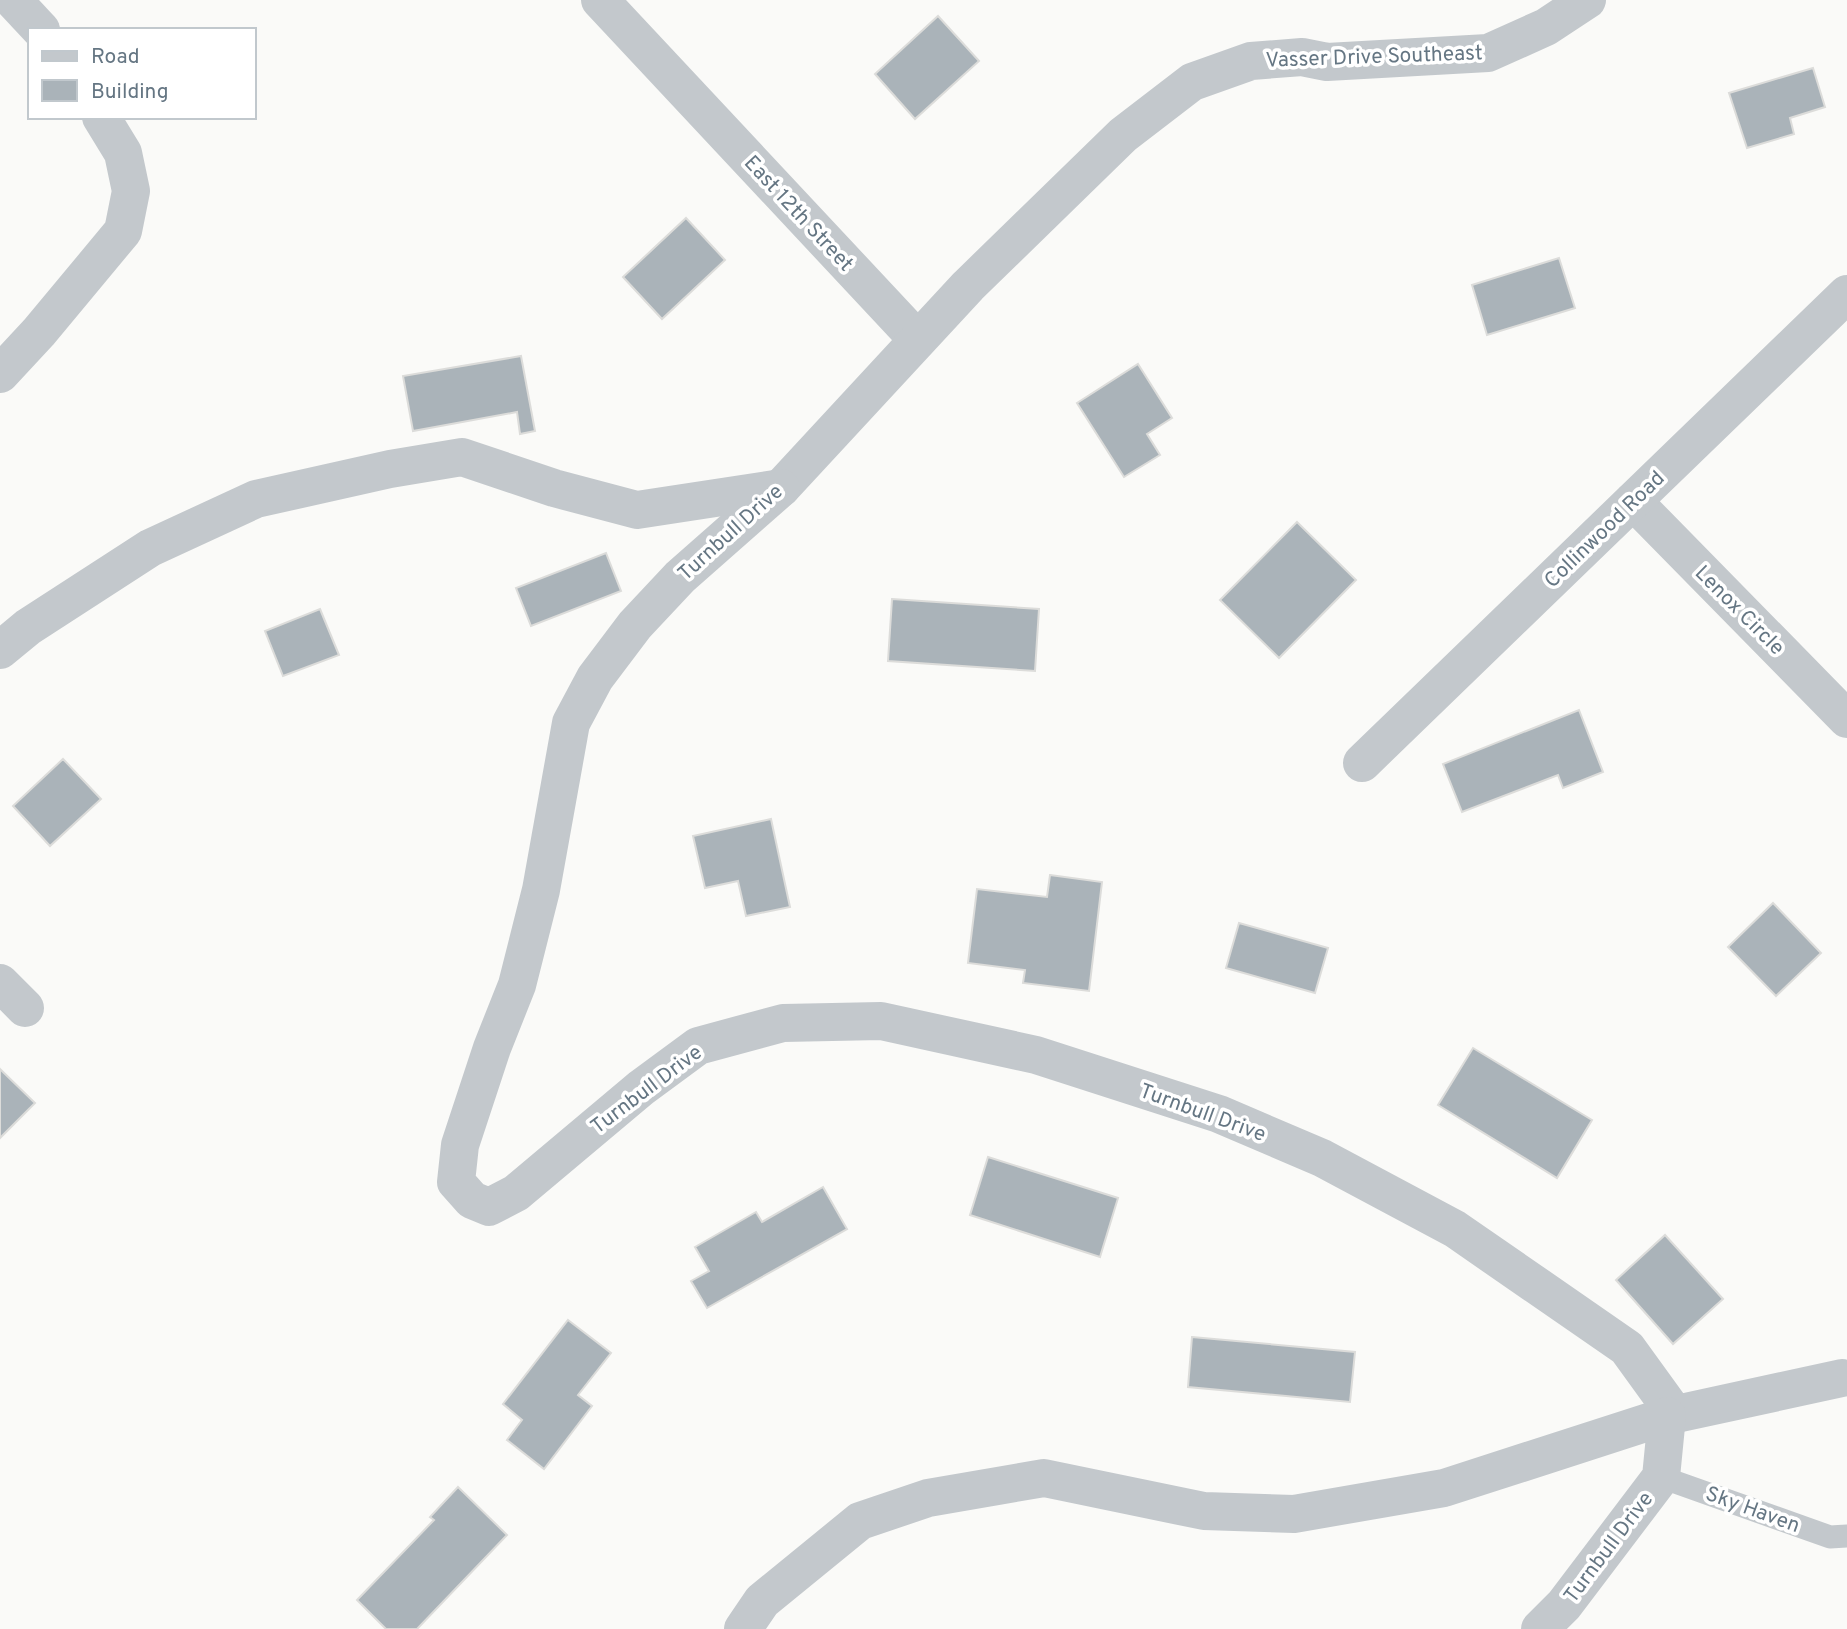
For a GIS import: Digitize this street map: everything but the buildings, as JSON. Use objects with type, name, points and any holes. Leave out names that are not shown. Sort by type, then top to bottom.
[{"type":"street","points":[[13,0],[39,28]]},
{"type":"street","name":"East 12th Street","points":[[600,0],[917,339]]},
{"type":"street","name":"Vasser Drive Southeast","points":[[917,339],[1124,135],[1192,82],[1251,61],[1302,57],[1327,61],[1488,53],[1546,27],[1587,0]]},
{"type":"street","points":[[0,374],[123,231],[131,191],[123,153],[102,119]]},
{"type":"street","name":"Collinwood Road","points":[[1362,763],[1847,294]]},
{"type":"street","name":"Turnbull Drive","points":[[917,339],[781,488],[680,577],[635,625],[595,678],[570,723],[541,890],[517,985],[492,1048],[460,1145],[456,1182],[472,1200],[489,1207],[516,1193],[641,1088],[698,1046],[783,1023],[881,1021],[1036,1055],[1219,1114],[1322,1158],[1455,1229],[1628,1348],[1669,1406],[1661,1477],[1564,1605],[1540,1629]]},
{"type":"street","points":[[0,650],[28,627],[149,548],[256,499],[390,470],[462,457],[554,488],[637,510],[781,488]]},
{"type":"street","name":"Lenox Circle","points":[[1633,501],[1847,719]]},
{"type":"street","points":[[743,1629],[762,1601],[860,1521],[928,1498],[1044,1478],[1204,1511],[1294,1514],[1444,1488],[1667,1416],[1842,1378]]},
{"type":"lane","name":"Sky Haven","points":[[1661,1477],[1830,1537],[1847,1536]]}]
